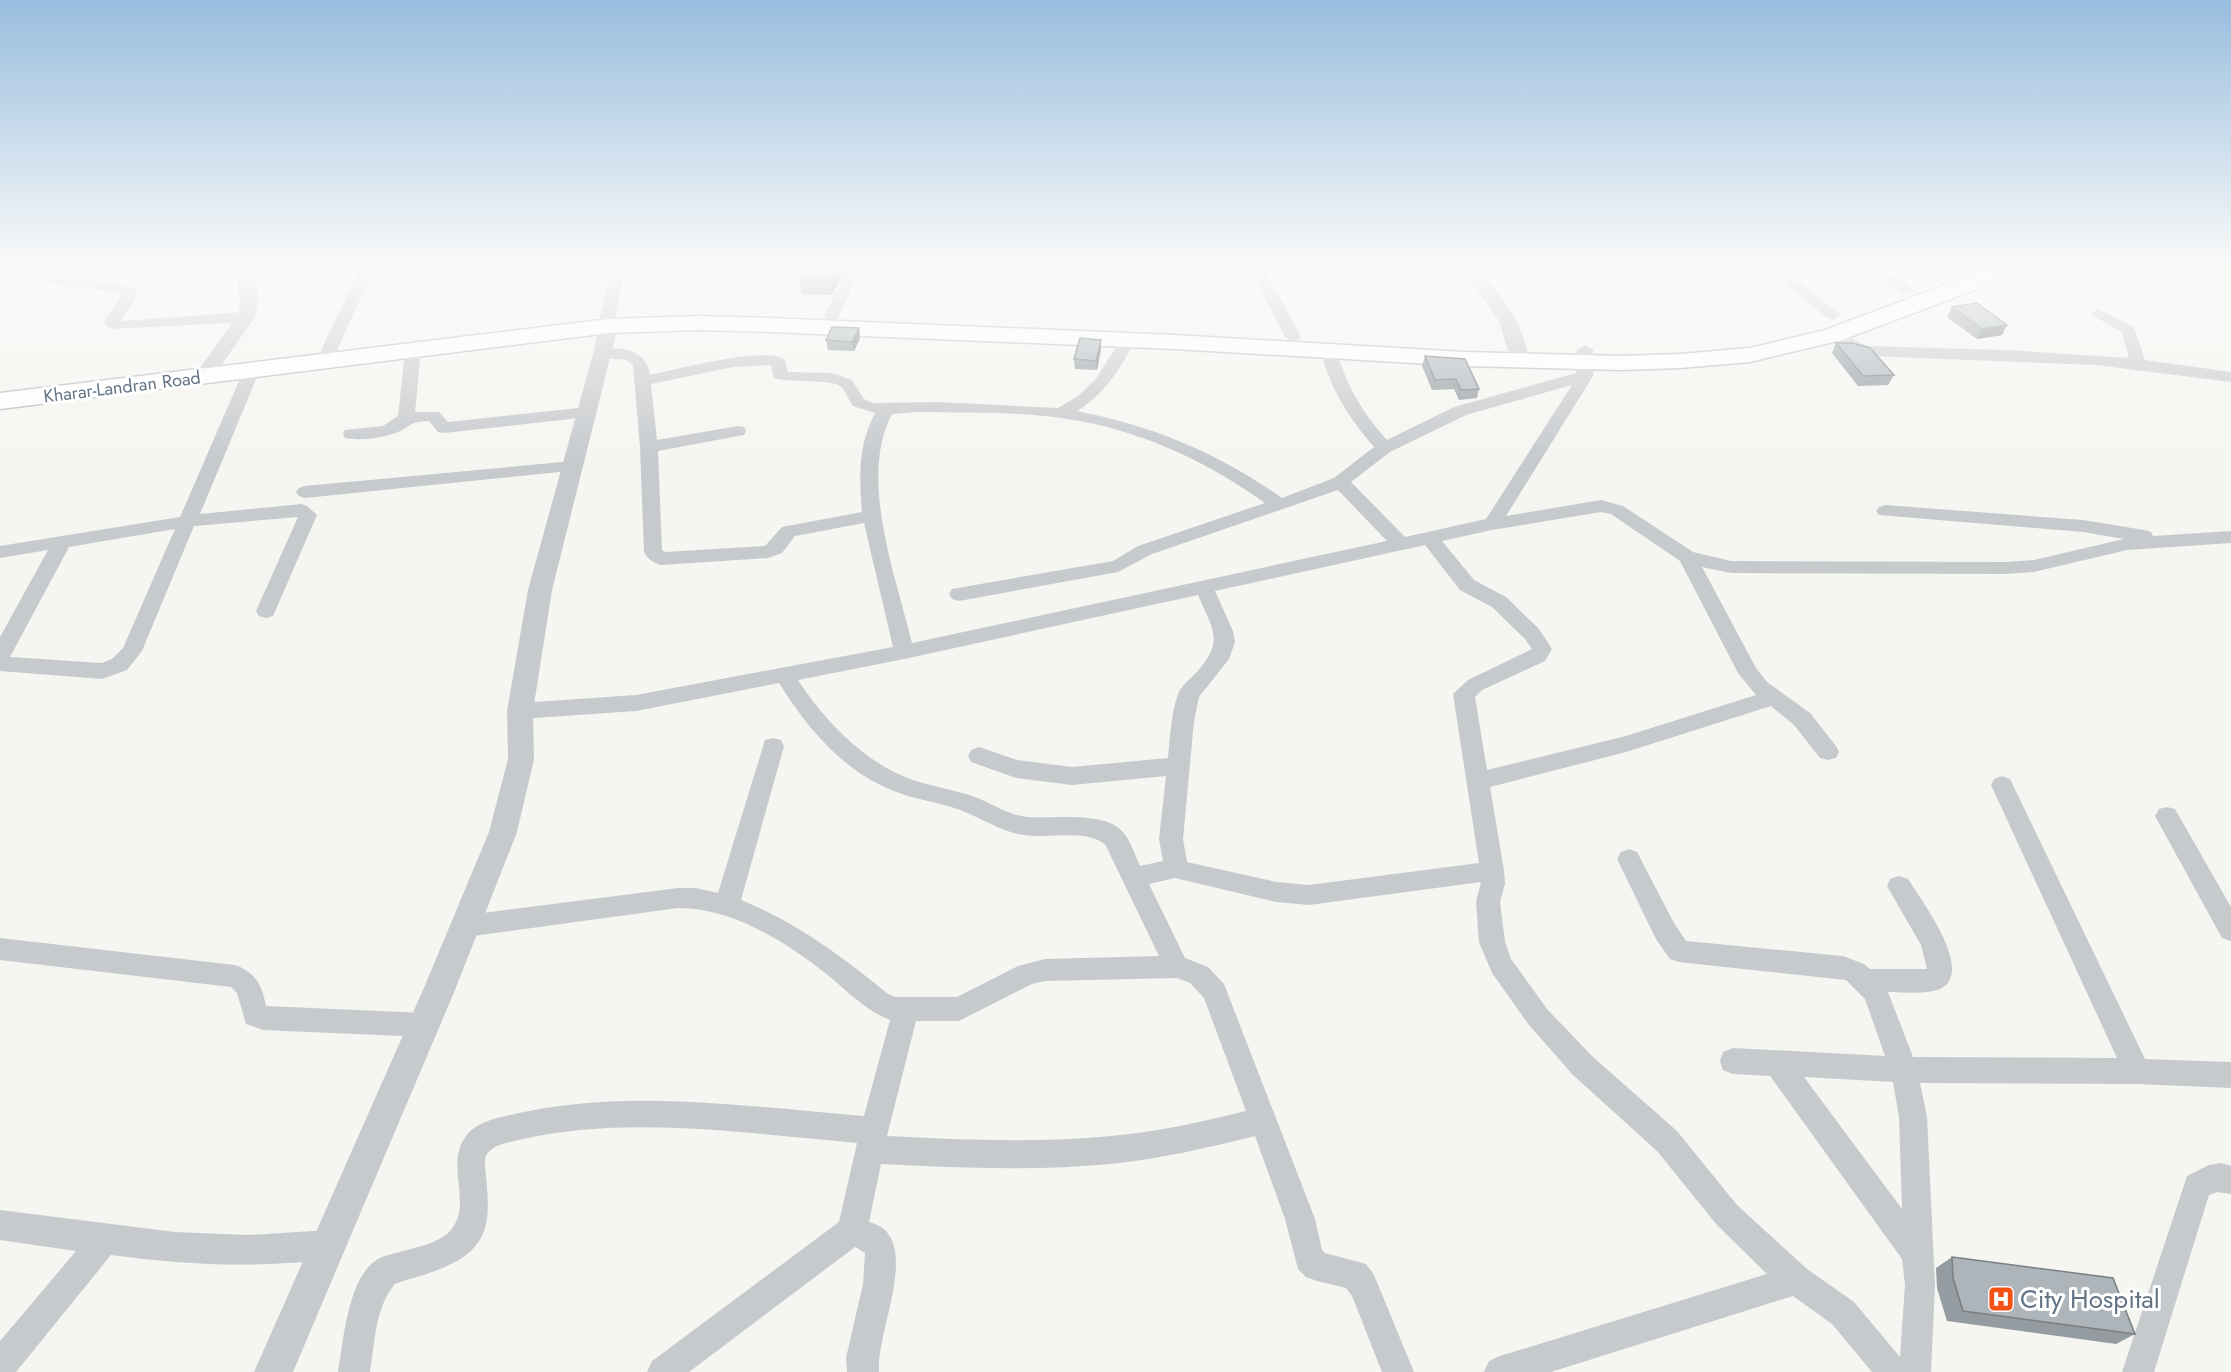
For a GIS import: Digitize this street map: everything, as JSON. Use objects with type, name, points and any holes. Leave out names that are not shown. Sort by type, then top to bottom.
[{"type":"highway","points":[[0,390],[208,370],[329,350],[466,332]]},
{"type":"highway","name":"Kharar-Landran Road","points":[[0,401],[208,370],[247,372],[412,351],[536,332]]},
{"type":"highway","points":[[927,332],[1328,349],[1518,354]]},
{"type":"highway","points":[[1184,332],[1293,337],[1518,354],[1586,363],[1680,362],[1750,355],[1814,332]]},
{"type":"street","points":[[208,370],[235,332]]},
{"type":"street","points":[[329,350],[337,332]]},
{"type":"street","points":[[273,1372],[424,1025],[503,832],[521,759],[520,711],[540,590],[603,354],[606,332]]},
{"type":"street","points":[[1290,332],[1293,337]]},
{"type":"street","points":[[1513,332],[1518,354]]},
{"type":"street","points":[[1839,332],[1853,347],[1868,351],[2052,355],[2138,362],[2231,377]]},
{"type":"street","points":[[2130,332],[2138,362]]},
{"type":"street","points":[[1061,413],[1077,406],[1098,389],[1127,341]]},
{"type":"street","points":[[1328,349],[1333,371],[1346,401],[1384,447]]},
{"type":"street","points":[[351,434],[396,428],[406,417],[412,351]]},
{"type":"street","points":[[603,354],[638,358],[641,364],[649,447],[654,552],[661,559],[768,552],[775,549],[789,531],[872,516]]},
{"type":"street","points":[[643,381],[733,362],[776,360],[779,363],[780,375],[840,380],[850,386],[859,405],[886,409],[920,407],[1061,413],[1137,431],[1196,453],[1228,470],[1280,506]]},
{"type":"street","points":[[958,594],[1118,566],[1145,550],[1280,506],[1340,482],[1384,447],[1460,411],[1586,363]]},
{"type":"street","points":[[1492,524],[1586,363]]},
{"type":"street","points":[[0,664],[102,671],[117,667],[132,651],[189,521],[247,372]]},
{"type":"street","points":[[886,409],[877,424],[869,446],[867,467],[872,516],[904,652]]},
{"type":"street","points":[[406,417],[433,416],[444,428],[588,411]]},
{"type":"street","points":[[649,447],[738,431]]},
{"type":"street","points":[[305,492],[573,466]]},
{"type":"street","points":[[1340,482],[1401,544]]},
{"type":"street","points":[[520,711],[614,706],[784,675],[904,652],[1492,524],[1601,506],[1617,510],[1687,557],[1731,567],[1988,569],[2034,566],[2108,547],[2231,537]]},
{"type":"street","points":[[0,552],[189,521],[302,510],[308,515],[266,611]]},
{"type":"street","points":[[1885,511],[2084,526],[2168,541]]},
{"type":"street","points":[[1430,539],[1467,585],[1499,602],[1532,634],[1542,649],[1539,656],[1476,685],[1464,694],[1492,871],[1493,884],[1488,902],[1492,942],[1501,965],[1538,1017],[1583,1066],[1667,1141],[1727,1215],[1796,1280],[1843,1313],[1892,1372]]},
{"type":"street","points":[[0,656],[62,542]]},
{"type":"street","points":[[1687,557],[1748,673],[1772,698],[1802,719],[1828,752]]},
{"type":"street","points":[[1176,868],[1170,839],[1182,721],[1189,694],[1214,667],[1222,654],[1225,642],[1204,587]]},
{"type":"street","points":[[784,675],[804,706],[815,718],[853,754],[881,775],[932,795],[966,803],[1012,824],[1047,828],[1097,828],[1108,831],[1114,837],[1177,967]]},
{"type":"street","points":[[1477,781],[1626,744],[1772,698]]},
{"type":"street","points":[[727,905],[773,746]]},
{"type":"street","points":[[979,756],[1039,774],[1072,776],[1176,766]]},
{"type":"street","points":[[2002,785],[2136,1071]]},
{"type":"street","points":[[2168,816],[2231,930]]},
{"type":"street","points":[[1629,859],[1665,932],[1679,951],[1831,965],[1855,972],[1875,992],[1904,1070],[1913,1117],[1920,1285],[1915,1372]]},
{"type":"street","points":[[1134,878],[1176,868],[1187,873],[1239,882],[1276,892],[1309,895],[1492,871]]},
{"type":"street","points":[[1866,981],[1932,980],[1940,975],[1942,967],[1936,953],[1899,886]]},
{"type":"street","points":[[466,926],[678,898],[696,898],[727,905],[756,917],[837,966],[879,1002],[893,1009],[906,1010],[959,1009],[1021,977],[1045,970],[1177,967],[1195,970],[1207,979],[1215,992],[1300,1219],[1309,1258],[1317,1266],[1354,1275],[1363,1286],[1398,1372]]},
{"type":"street","points":[[0,949],[235,976],[245,980],[255,1016],[263,1018],[424,1025]]},
{"type":"street","points":[[663,1372],[852,1231],[872,1140],[906,1010]]},
{"type":"street","points":[[1733,1061],[1904,1070],[2136,1071],[2231,1075]]},
{"type":"street","points":[[1777,1063],[1917,1254]]},
{"type":"street","points":[[354,1372],[369,1298],[376,1282],[385,1272],[444,1253],[460,1242],[469,1227],[476,1209],[471,1157],[475,1146],[488,1135],[555,1120],[619,1114],[694,1116],[995,1155],[1113,1150],[1192,1138],[1263,1120]]},
{"type":"street","points":[[2138,1372],[2197,1186],[2207,1179],[2221,1176],[2231,1180]]},
{"type":"street","points":[[0,1225],[104,1240],[202,1250],[328,1245]]},
{"type":"street","points":[[852,1231],[872,1238],[880,1248],[881,1266],[862,1358],[862,1372]]},
{"type":"street","points":[[0,1366],[104,1240]]},
{"type":"street","points":[[1500,1372],[1796,1280]]},
{"type":"building","points":[[830,332],[857,332],[852,342],[826,340]]},
{"type":"building","points":[[1080,338],[1101,340],[1096,361],[1074,359]]},
{"type":"building","points":[[1836,343],[1852,343],[1870,348],[1894,375],[1863,376]]},
{"type":"building","points":[[1425,356],[1465,359],[1479,389],[1461,390],[1456,379],[1435,380]]},
{"type":"building","points":[[1952,1257],[2113,1278],[2135,1334],[1963,1311],[1953,1278]]},
{"type":"place","name":"City Hospital","points":[[2001,1299]]}]
